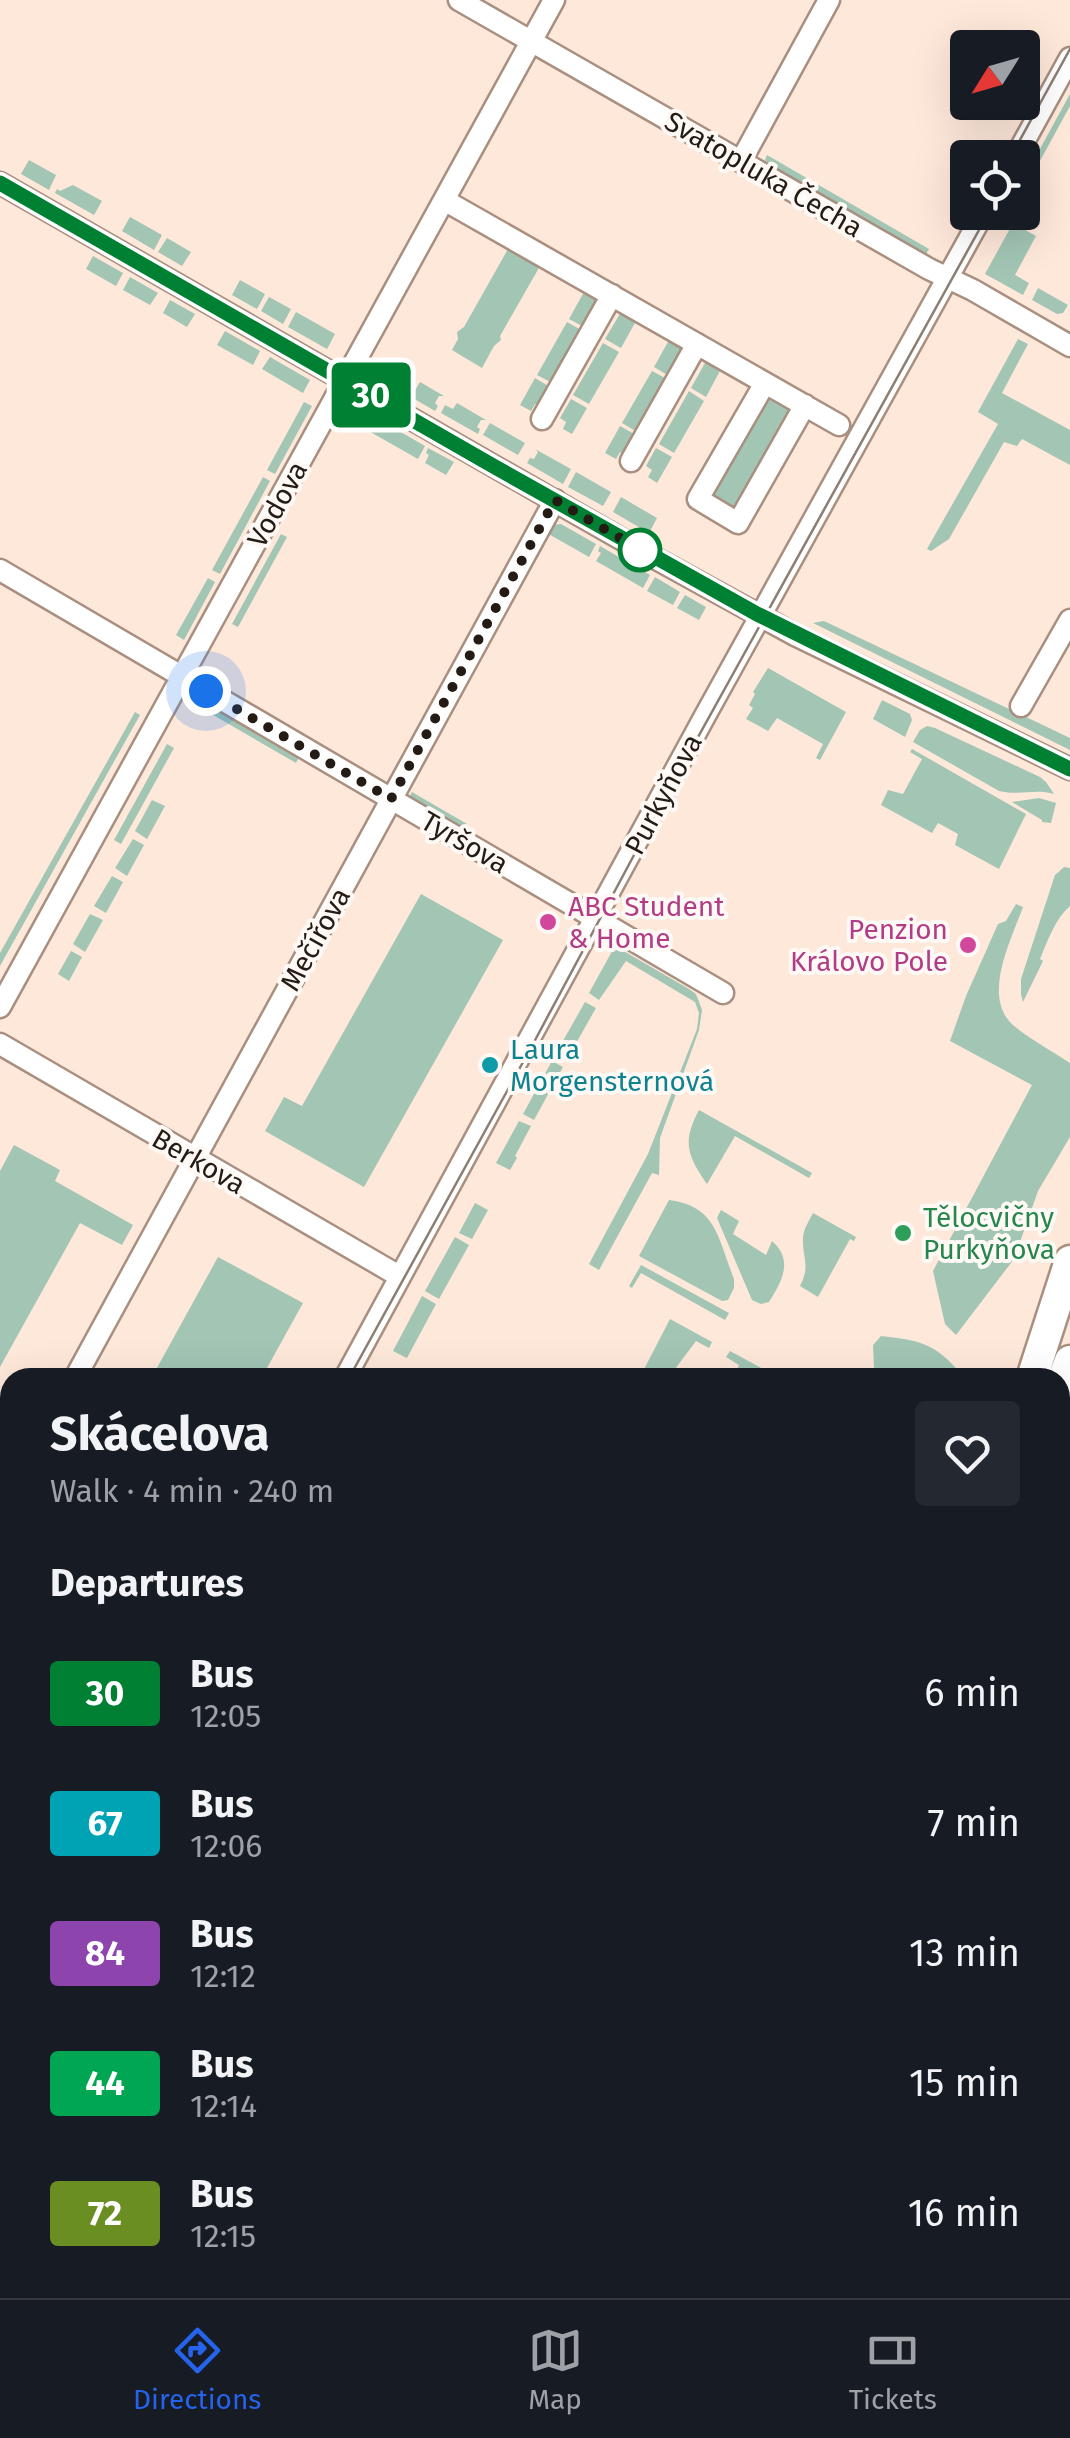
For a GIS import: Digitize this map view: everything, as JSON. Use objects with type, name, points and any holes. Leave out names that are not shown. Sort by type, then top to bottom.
[{"type":"highway","points":[[1055,1368],[1070,1261]]},
{"type":"highway","points":[[1056,1368],[1070,1306]]},
{"type":"street","name":"Svatopluka Čecha","points":[[459,0],[928,270],[1070,346]]},
{"type":"street","name":"Vodova","points":[[0,1008],[554,0]]},
{"type":"street","points":[[741,161],[829,0]]},
{"type":"street","points":[[1025,140],[1070,58]]},
{"type":"street","points":[[0,183],[761,616],[1070,769]]},
{"type":"street","points":[[444,200],[839,425]]},
{"type":"street","name":"Purkyňova","points":[[350,1368],[974,230]]},
{"type":"street","points":[[542,419],[612,295]]},
{"type":"street","points":[[631,461],[697,344]]},
{"type":"street","points":[[765,383],[698,499],[738,523],[805,406]]},
{"type":"street","name":"Mečířova","points":[[80,1368],[555,500]]},
{"type":"street","name":"Tyršova","points":[[0,570],[723,993]]},
{"type":"street","points":[[1020,706],[1070,620]]},
{"type":"street","name":"Berkova","points":[[0,1044],[399,1276]]},
{"type":"green space","points":[[1070,94],[1070,106],[1040,161],[1040,149]]},
{"type":"green space","points":[[767,155],[929,249],[925,256],[779,173],[765,160]]},
{"type":"green space","points":[[29,160],[56,175],[49,190],[21,174]]},
{"type":"green space","points":[[73,185],[102,201],[94,215],[55,193]]},
{"type":"green space","points":[[130,217],[162,235],[154,250],[122,231]]},
{"type":"green space","points":[[1009,230],[1025,230],[1036,236],[1015,275],[1029,283],[1023,295],[985,274]]},
{"type":"green space","points":[[167,238],[191,252],[182,266],[158,252]]},
{"type":"green space","points":[[508,249],[540,266],[482,368],[452,350],[457,332],[464,327]]},
{"type":"green space","points":[[93,256],[123,273],[116,286],[86,269]]},
{"type":"green space","points":[[130,277],[158,293],[150,305],[123,290]]},
{"type":"green space","points":[[240,280],[265,294],[257,309],[232,295]]},
{"type":"green space","points":[[1038,288],[1068,305],[1063,313],[1057,314],[1032,300]]},
{"type":"green space","points":[[584,292],[599,300],[584,327],[569,319]]},
{"type":"green space","points":[[269,297],[291,309],[283,324],[261,311]]},
{"type":"green space","points":[[170,300],[195,314],[187,327],[163,313]]},
{"type":"green space","points":[[296,312],[335,334],[327,349],[288,327]]},
{"type":"green space","points":[[621,312],[636,321],[621,348],[605,339]]},
{"type":"green space","points":[[567,322],[583,331],[552,383],[537,375]]},
{"type":"green space","points":[[225,331],[260,351],[253,365],[217,345]]},
{"type":"green space","points":[[1018,339],[1028,344],[1002,393],[1070,430],[1070,465],[1022,439],[1017,446],[1004,442],[949,539],[931,551],[927,549],[998,424],[978,412]]},
{"type":"green space","points":[[669,340],[685,349],[669,376],[654,367]]},
{"type":"green space","points":[[603,343],[619,352],[589,404],[573,395]]},
{"type":"green space","points":[[270,357],[310,380],[303,393],[262,369]]},
{"type":"green space","points":[[706,361],[721,369],[706,397],[691,388]]},
{"type":"green space","points":[[391,368],[414,382],[407,394],[383,381]]},
{"type":"green space","points":[[652,371],[667,379],[637,432],[622,423]]},
{"type":"green space","points":[[535,378],[550,387],[539,406],[535,404],[531,411],[520,405]]},
{"type":"green space","points":[[420,382],[444,396],[439,396],[435,411],[411,397]]},
{"type":"green space","points":[[689,391],[704,401],[674,453],[659,444]]},
{"type":"green space","points":[[766,395],[793,411],[737,513],[708,497]]},
{"type":"green space","points":[[571,399],[587,408],[572,434],[563,429],[566,422],[560,418]]},
{"type":"green space","points":[[304,402],[312,406],[275,474],[267,470]]},
{"type":"green space","points":[[457,403],[486,420],[481,420],[477,427],[478,434],[441,413],[445,405],[453,409]]},
{"type":"green space","points":[[366,412],[425,446],[418,459],[358,425]]},
{"type":"green space","points":[[490,423],[525,443],[518,455],[483,435]]},
{"type":"green space","points":[[620,426],[636,435],[625,455],[620,452],[616,459],[605,453]]},
{"type":"green space","points":[[428,448],[454,462],[446,475],[425,463]]},
{"type":"green space","points":[[656,448],[672,457],[657,483],[648,477],[652,470],[646,466]]},
{"type":"green space","points":[[535,449],[571,469],[563,484],[527,463],[538,452]]},
{"type":"green space","points":[[576,472],[611,492],[603,506],[568,487]]},
{"type":"green space","points":[[263,477],[270,481],[220,574],[212,570]]},
{"type":"green space","points":[[621,497],[657,518],[649,533],[613,512]]},
{"type":"green space","points":[[561,524],[596,544],[589,557],[545,532],[552,525]]},
{"type":"green space","points":[[281,534],[287,537],[238,627],[232,624]]},
{"type":"green space","points":[[600,546],[650,575],[643,588],[596,561]]},
{"type":"green space","points":[[655,577],[680,592],[673,605],[647,591]]},
{"type":"green space","points":[[208,578],[215,582],[184,640],[176,635]]},
{"type":"green space","points":[[685,595],[706,607],[699,620],[677,608]]},
{"type":"green space","points":[[824,621],[1070,738],[1070,750],[813,623]]},
{"type":"green space","points":[[768,668],[846,712],[820,760],[816,758],[823,744],[777,718],[768,731],[746,719],[753,708],[749,705],[753,692]]},
{"type":"green space","points":[[205,700],[300,755],[296,763],[201,708]]},
{"type":"green space","points":[[882,700],[910,714],[912,720],[905,737],[873,719]]},
{"type":"green space","points":[[135,712],[140,715],[0,966],[0,953]]},
{"type":"green space","points":[[927,726],[1040,777],[1054,794],[999,791],[913,742]]},
{"type":"green space","points":[[167,744],[174,748],[121,844],[114,840]]},
{"type":"green space","points":[[912,749],[1026,814],[999,869],[955,845],[958,834],[938,823],[932,833],[881,805],[888,790],[903,794],[922,759],[910,752]]},
{"type":"green space","points":[[412,792],[467,824],[464,831],[408,799]]},
{"type":"green space","points":[[1039,798],[1056,803],[1051,823],[1042,822],[1012,802]]},
{"type":"green space","points":[[152,800],[165,806],[147,839],[135,831]]},
{"type":"green space","points":[[133,839],[144,845],[127,876],[115,868]]},
{"type":"green space","points":[[1064,867],[1070,868],[1070,906],[1052,930],[1040,959],[1043,961],[1023,1002],[1021,979],[1055,875]]},
{"type":"green space","points":[[112,876],[123,882],[106,913],[94,906]]},
{"type":"green space","points":[[421,894],[503,940],[364,1187],[265,1131],[284,1097],[302,1106]]},
{"type":"green space","points":[[1016,904],[1023,907],[1002,965],[1002,1010],[1030,1038],[1070,1063],[1070,1137],[1038,1191],[1014,1259],[956,1335],[945,1324],[933,1271],[1032,1085],[950,1041],[998,924],[1006,921]]},
{"type":"green space","points":[[90,914],[103,920],[85,952],[73,944]]},
{"type":"green space","points":[[615,946],[696,994],[702,1010],[699,1030],[660,1138],[659,1175],[652,1173],[599,1270],[589,1264],[648,1154],[697,1029],[699,1013],[695,1002],[626,961],[599,1000],[589,993]]},
{"type":"green space","points":[[71,951],[82,957],[69,981],[58,974]]},
{"type":"green space","points":[[585,1002],[596,1008],[563,1060],[555,1055]]},
{"type":"green space","points":[[552,1061],[563,1067],[534,1120],[523,1114]]},
{"type":"green space","points":[[699,1110],[812,1173],[809,1178],[735,1136],[707,1184],[689,1148],[690,1131]]},
{"type":"green space","points":[[519,1121],[531,1126],[510,1170],[496,1163]]},
{"type":"green space","points":[[14,1145],[60,1170],[55,1181],[133,1225],[122,1245],[80,1223],[0,1367],[0,1171]]},
{"type":"green space","points":[[669,1200],[697,1209],[714,1227],[734,1279],[728,1300],[722,1301],[639,1256]]},
{"type":"green space","points":[[475,1203],[488,1210],[472,1239],[459,1233]]},
{"type":"green space","points":[[721,1210],[739,1221],[733,1234],[766,1255],[772,1241],[779,1248],[784,1271],[769,1302],[752,1300],[717,1218]]},
{"type":"green space","points":[[813,1213],[856,1237],[854,1241],[850,1239],[818,1297],[800,1286],[806,1267],[804,1234]]},
{"type":"green space","points":[[455,1237],[469,1245],[439,1299],[425,1291]]},
{"type":"green space","points":[[218,1257],[303,1303],[267,1368],[157,1368]]},
{"type":"green space","points":[[641,1265],[729,1313],[725,1320],[641,1273],[632,1288],[629,1286]]},
{"type":"green space","points":[[422,1296],[436,1304],[407,1358],[393,1351]]},
{"type":"green space","points":[[670,1319],[712,1342],[709,1348],[696,1341],[676,1368],[645,1368]]},
{"type":"green space","points":[[881,1336],[914,1341],[931,1348],[956,1368],[874,1368],[873,1345]]},
{"type":"green space","points":[[730,1351],[761,1368],[738,1368],[739,1365],[726,1357]]},
{"type":"tram line","points":[[1020,140],[1070,49]]},
{"type":"tram line","points":[[355,1368],[979,230]]},
{"type":"bus line","name":"30","points":[[0,183],[795,635],[1070,769]]},
{"type":"place","name":"ABC Student & Home","points":[[548,922]]},
{"type":"place","name":"Penzion Královo Pole","points":[[968,945]]},
{"type":"place","name":"Laura Morgensternová","points":[[490,1065]]},
{"type":"place","name":"Tělocvičny Purkyňova","points":[[903,1233]]},
{"type":"route","points":[[206,691],[391,799],[555,500],[640,550]]}]
